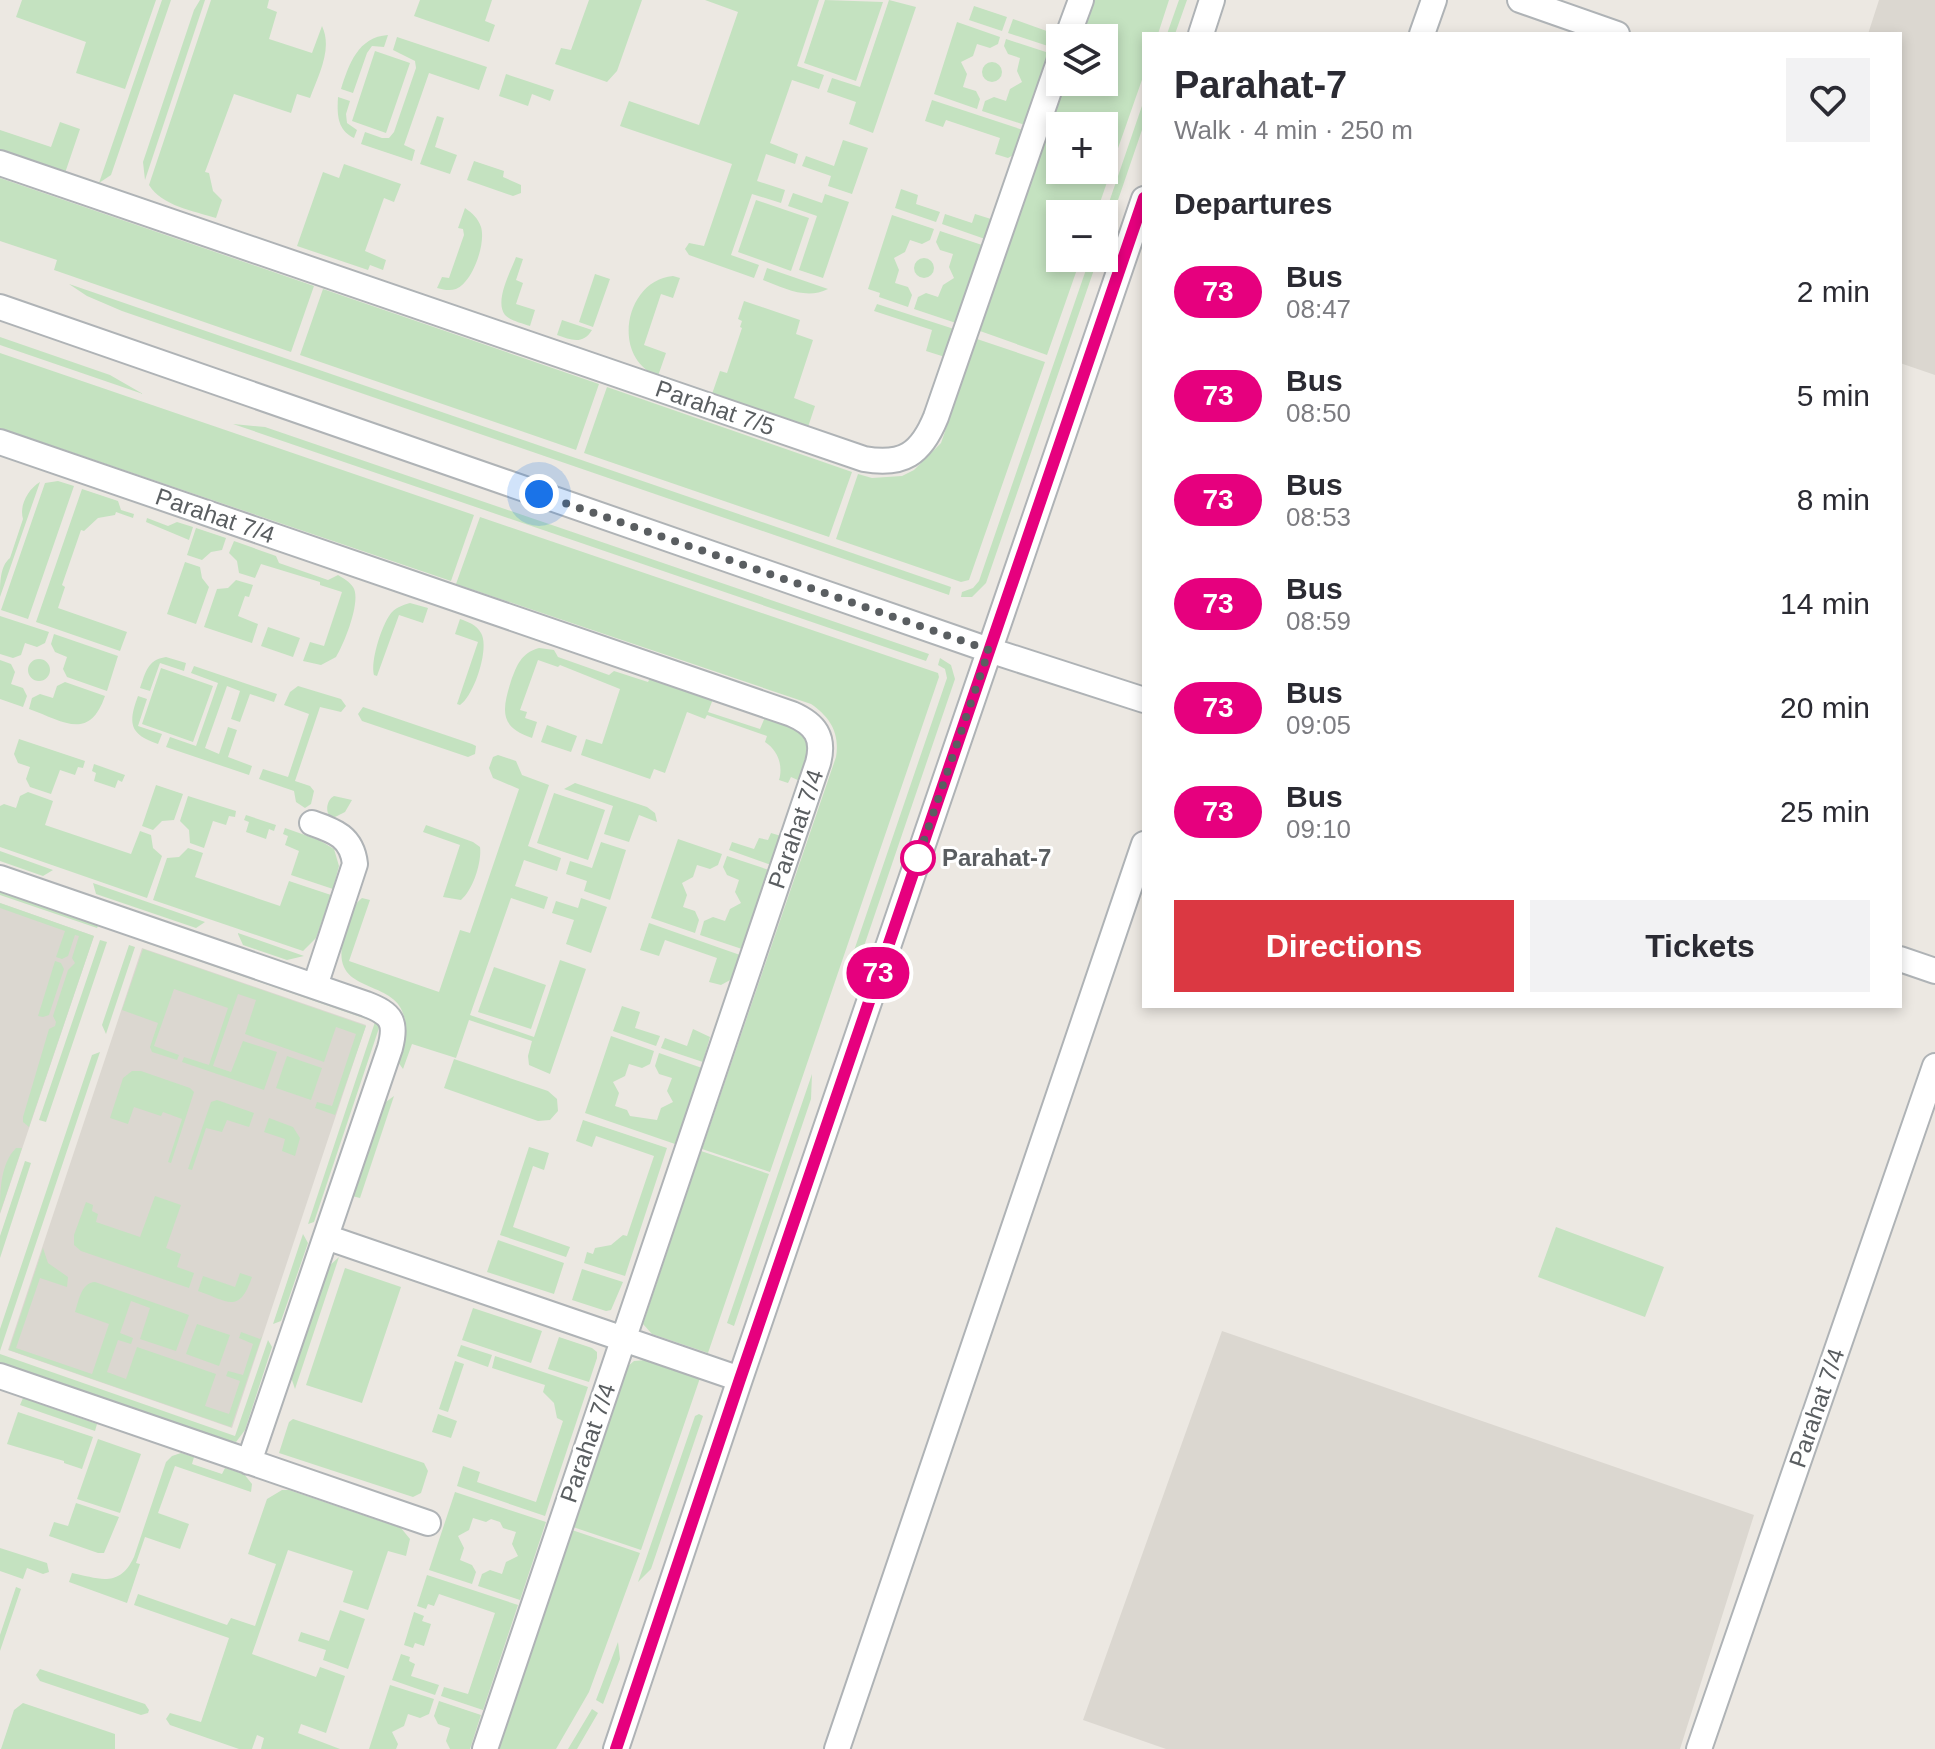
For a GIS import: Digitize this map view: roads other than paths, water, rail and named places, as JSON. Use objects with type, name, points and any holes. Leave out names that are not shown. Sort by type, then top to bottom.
[{"type":"street","points":[[1072,24],[1081,0]]},
{"type":"street","points":[[1202,32],[1212,0]]},
{"type":"street","points":[[1423,32],[1434,0]]},
{"type":"street","points":[[1520,0],[1611,32]]},
{"type":"street","name":"Parahat 7/5","points":[[0,163],[880,462],[911,455],[933,426],[1047,96]]},
{"type":"street","points":[[616,1749],[1142,205]]},
{"type":"street","points":[[0,307],[989,650],[1142,699]]},
{"type":"street","name":"Parahat 7/4","points":[[0,442],[792,714],[808,722],[818,733],[821,748],[818,763],[485,1749]]},
{"type":"street","points":[[312,823],[345,838],[354,854],[355,864],[315,986]]},
{"type":"street","points":[[837,1749],[1142,850]]},
{"type":"street","points":[[0,878],[375,1007],[391,1019],[394,1035],[390,1048],[249,1462]]},
{"type":"street","points":[[1902,960],[1935,971]]},
{"type":"street","name":"Parahat 7/4","points":[[1699,1749],[1935,1066]]},
{"type":"street","points":[[326,1237],[740,1379]]},
{"type":"street","points":[[0,1376],[428,1523]]},
{"type":"place","name":"Parahat-7","points":[[918,858]]}]
